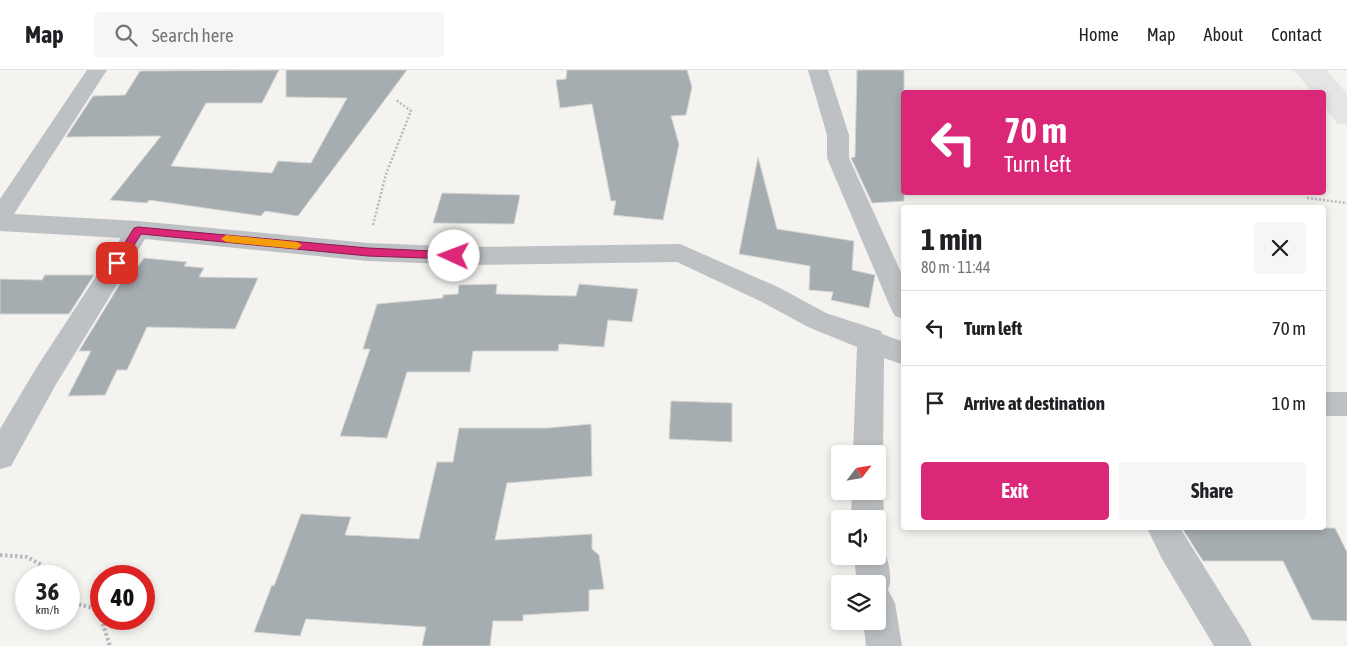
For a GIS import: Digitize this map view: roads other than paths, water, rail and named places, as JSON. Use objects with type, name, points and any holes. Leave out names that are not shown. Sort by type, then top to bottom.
[{"type":"street","points":[[0,217],[96,70]]},
{"type":"street","points":[[818,70],[838,135],[838,158],[901,302]]},
{"type":"street","points":[[0,222],[138,230],[368,252],[471,256],[680,252],[771,295],[817,320],[901,353]]},
{"type":"street","points":[[0,456],[45,378],[138,230]]},
{"type":"street","points":[[868,445],[871,340]]},
{"type":"street","points":[[1326,404],[1347,404]]},
{"type":"street","points":[[1164,530],[1173,548],[1234,646]]},
{"type":"street","points":[[882,630],[884,646]]}]
